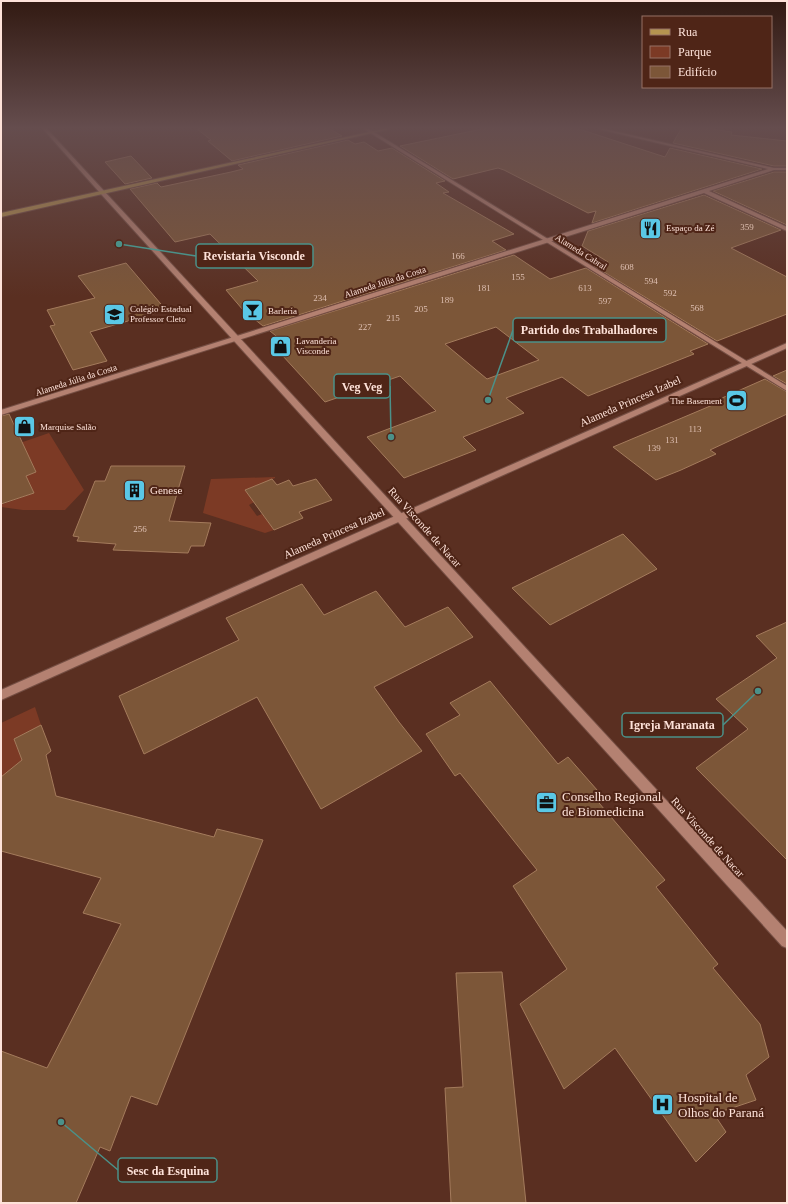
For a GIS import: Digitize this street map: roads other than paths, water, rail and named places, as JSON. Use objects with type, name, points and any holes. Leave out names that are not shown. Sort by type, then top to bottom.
[{"type":"main road","points":[[1,215],[133,185]]},
{"type":"street","name":"Rua Visconde de Nacar","points":[[97,185],[787,941]]},
{"type":"street","name":"Alameda Cabral","points":[[457,185],[787,390]]},
{"type":"street","name":"Alameda Júlia da Costa","points":[[1,413],[722,185]]},
{"type":"street","points":[[704,191],[787,229]]},
{"type":"street","name":"Alameda Princesa Izabel","points":[[1,695],[787,345]]},
{"type":"place","name":"Espaço da Zé","points":[[650,228]]},
{"type":"place","name":"Revistaria Visconde","points":[[119,244]]},
{"type":"place","name":"Barleria","points":[[253,311]]},
{"type":"place","name":"Colégio Estadual Professor Cleto","points":[[114,314]]},
{"type":"place","name":"Lavanderia Visconde","points":[[281,346]]},
{"type":"place","name":"Partido dos Trabalhadores","points":[[488,400]]},
{"type":"place","name":"The Basement","points":[[737,401]]},
{"type":"place","name":"Marquise Salão","points":[[25,427]]},
{"type":"place","name":"Veg Veg","points":[[391,437]]},
{"type":"place","name":"Genese","points":[[135,490]]},
{"type":"place","name":"Igreja Maranata","points":[[758,691]]},
{"type":"place","name":"Conselho Regional de Biomedicina","points":[[546,803]]},
{"type":"place","name":"Hospital de Olhos do Paraná","points":[[662,1104]]},
{"type":"place","name":"Sesc da Esquina","points":[[61,1122]]}]
